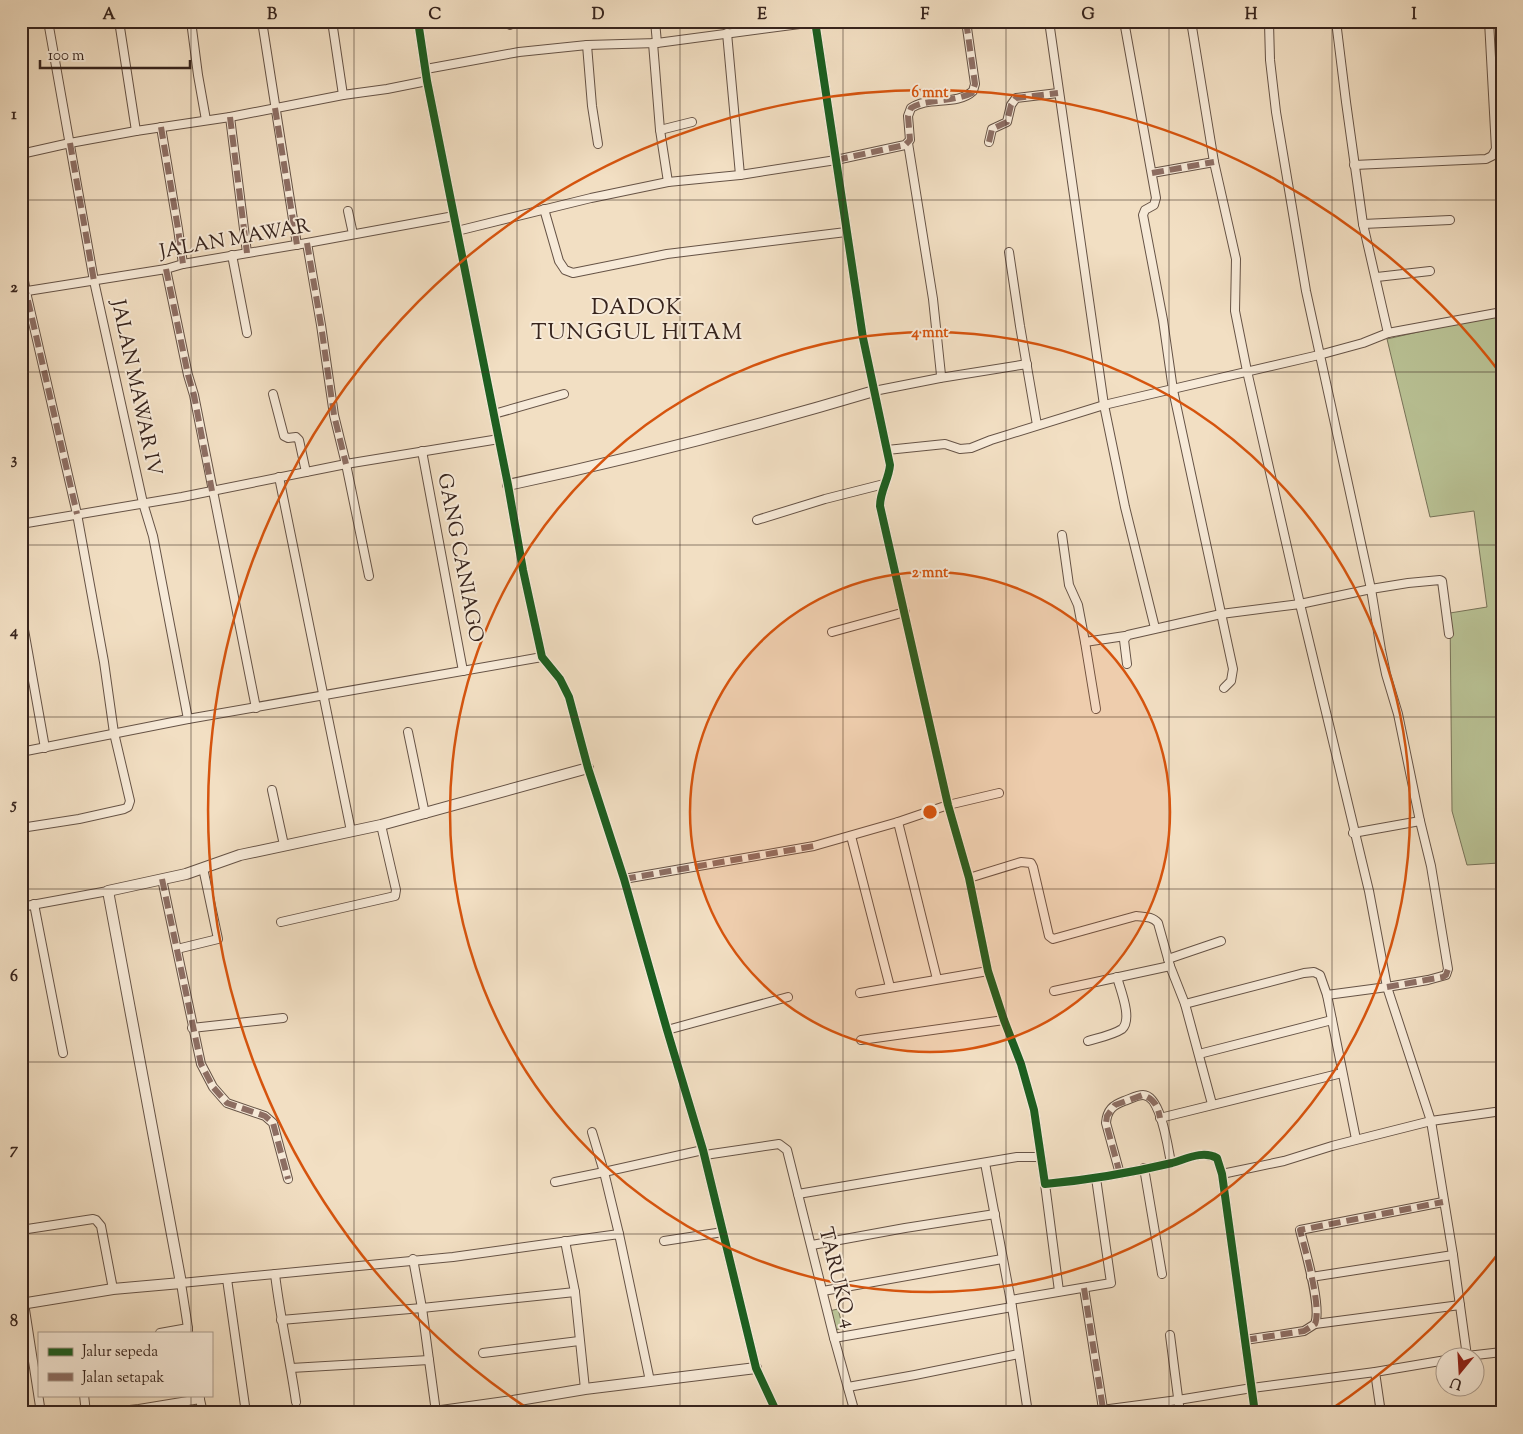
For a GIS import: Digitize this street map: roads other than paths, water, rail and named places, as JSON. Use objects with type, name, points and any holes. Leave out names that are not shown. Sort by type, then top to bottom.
[{"type":"street","name":"JALAN MAWAR IV","points":[[48,21],[94,281],[143,503],[153,536],[188,719]]},
{"type":"street","points":[[119,21],[136,131]]},
{"type":"street","points":[[191,21],[206,120]]},
{"type":"street","points":[[262,21],[297,245]]},
{"type":"street","points":[[332,21],[343,94]]},
{"type":"street","points":[[655,21],[660,130],[668,182]]},
{"type":"street","points":[[940,378],[933,299],[908,143],[910,140],[908,116],[911,108],[920,104],[964,97],[973,91],[975,84],[966,21]]},
{"type":"street","points":[[1049,21],[1104,405],[1125,507],[1155,628]]},
{"type":"street","points":[[1124,21],[1156,200],[1154,205],[1145,210],[1143,215],[1163,320],[1173,390],[1233,673],[1231,681],[1224,688]]},
{"type":"street","points":[[1388,333],[1377,276],[1363,224],[1337,22],[1191,21],[1214,162],[1236,259],[1235,311],[1247,371],[1300,604],[1369,891],[1387,987],[1431,1121],[1466,1346]]},
{"type":"street","points":[[1354,165],[1486,159],[1492,156],[1496,149],[1489,21]]},
{"type":"street","points":[[419,22],[428,82],[508,485],[523,570],[542,657],[552,667],[569,697],[588,768],[624,879],[704,1152],[756,1368],[777,1413]]},
{"type":"street","points":[[426,68],[519,52],[588,45],[655,43],[727,32],[815,22],[863,338],[887,450],[889,471],[881,492],[880,506],[948,805],[968,878],[988,971],[1034,1110],[1046,1184],[1059,1290]]},
{"type":"street","points":[[1268,23],[1270,60],[1278,126],[1306,291],[1370,589],[1384,666],[1398,714],[1431,866],[1448,969],[1443,977],[1327,995]]},
{"type":"street","points":[[727,32],[740,175]]},
{"type":"street","points":[[588,45],[592,106],[598,144]]},
{"type":"street","points":[[21,154],[136,131],[230,117],[343,94],[428,82]]},
{"type":"street","points":[[989,142],[992,129],[1007,122],[1011,105],[1016,98],[1058,93]]},
{"type":"street","points":[[230,117],[247,253]]},
{"type":"street","points":[[660,130],[692,122]]},
{"type":"street","points":[[161,127],[182,264]]},
{"type":"street","points":[[457,231],[591,198],[668,182],[740,175],[836,160],[898,148],[908,143]]},
{"type":"street","points":[[1152,173],[1214,162]]},
{"type":"street","points":[[544,209],[559,261],[565,270],[573,273],[667,254],[846,232]]},
{"type":"street","points":[[348,211],[353,234]]},
{"type":"street","name":"JALAN MAWAR","points":[[24,292],[166,269],[182,264],[307,244],[454,216]]},
{"type":"street","points":[[1363,224],[1450,220]]},
{"type":"street","points":[[307,244],[334,415],[369,576]]},
{"type":"street","points":[[1009,252],[1037,425]]},
{"type":"street","points":[[232,255],[247,333]]},
{"type":"street","points":[[21,265],[24,292],[77,514],[104,662],[114,733],[124,780],[130,798],[128,807],[124,809],[79,819],[21,828]]},
{"type":"street","points":[[166,269],[186,366],[194,395],[256,708]]},
{"type":"street","points":[[1377,276],[1430,271]]},
{"type":"street","points":[[887,450],[945,444],[960,449],[972,448],[1037,425],[1104,405],[1319,355],[1363,343],[1388,333],[1502,312]]},
{"type":"street","points":[[508,485],[583,469],[804,412],[874,391],[1027,364]]},
{"type":"street","points":[[273,394],[284,436],[288,438],[296,437],[299,440],[306,472]]},
{"type":"street","points":[[494,414],[564,394]]},
{"type":"street","points":[[21,524],[346,464],[499,439]]},
{"type":"street","name":"GANG CANIAGO","points":[[422,452],[463,670]]},
{"type":"street","points":[[279,477],[350,831]]},
{"type":"street","points":[[757,520],[825,499],[884,484]]},
{"type":"street","points":[[1062,535],[1069,585],[1078,605],[1096,709]]},
{"type":"street","points":[[1085,642],[1125,636],[1221,614],[1300,604],[1370,589],[1438,580],[1442,581],[1449,634]]},
{"type":"street","points":[[832,632],[905,612]]},
{"type":"street","points":[[21,613],[45,748]]},
{"type":"street","points":[[1125,636],[1127,664]]},
{"type":"street","points":[[21,752],[188,719],[542,657]]},
{"type":"street","points":[[408,732],[425,814]]},
{"type":"street","points":[[21,907],[186,874],[240,855],[425,814],[588,768]]},
{"type":"street","points":[[272,790],[284,845]]},
{"type":"street","points":[[624,879],[798,849],[852,836],[948,805],[999,792]]},
{"type":"street","points":[[1354,833],[1420,821]]},
{"type":"street","points":[[898,822],[937,979]]},
{"type":"street","points":[[281,922],[395,896],[396,890],[381,825]]},
{"type":"street","points":[[852,836],[890,987]]},
{"type":"street","points":[[968,878],[1026,862],[1033,866],[1051,938],[1056,940],[1136,916],[1150,917],[1158,923],[1169,963],[1185,1004],[1212,1104]]},
{"type":"street","points":[[177,949],[218,939],[204,868]]},
{"type":"street","points":[[162,879],[201,1064],[209,1081],[227,1103],[265,1116],[273,1123],[288,1179]]},
{"type":"street","points":[[108,891],[181,1283],[188,1331],[174,1332]]},
{"type":"street","points":[[34,904],[63,1053]]},
{"type":"street","points":[[1054,991],[1169,963],[1221,941]]},
{"type":"street","points":[[860,993],[988,971]]},
{"type":"street","points":[[1185,1004],[1304,973],[1314,972],[1322,977],[1356,1139]]},
{"type":"street","points":[[1088,1041],[1117,1032],[1122,1029],[1127,1021],[1128,1017],[1116,976]]},
{"type":"street","points":[[667,1030],[788,997]]},
{"type":"street","points":[[192,1028],[283,1018]]},
{"type":"street","points":[[860,1040],[1004,1020]]},
{"type":"street","points":[[1199,1054],[1332,1020]]},
{"type":"street","points":[[1160,1118],[1342,1072]]},
{"type":"street","points":[[1120,1174],[1106,1123],[1109,1112],[1115,1105],[1143,1095],[1150,1098],[1157,1105],[1171,1163]]},
{"type":"street","points":[[1222,1174],[1284,1161],[1356,1139],[1431,1121],[1502,1111]]},
{"type":"street","points":[[592,1132],[619,1234],[650,1381]]},
{"type":"street","name":"TARUKO 4","points":[[704,1152],[779,1144],[788,1150],[834,1338],[855,1413]]},
{"type":"street","points":[[555,1182],[704,1152]]},
{"type":"street","points":[[1046,1184],[1120,1174],[1200,1155],[1212,1155],[1218,1160],[1222,1174],[1255,1413]]},
{"type":"street","points":[[798,1194],[1017,1158],[1041,1157]]},
{"type":"street","points":[[985,1163],[1012,1304],[1028,1413]]},
{"type":"street","points":[[1144,1168],[1162,1274]]},
{"type":"street","points":[[834,1338],[1012,1304],[1059,1290],[1111,1283],[1096,1178]]},
{"type":"street","points":[[1315,1324],[1318,1314],[1300,1230],[1443,1202]]},
{"type":"street","points":[[812,1245],[995,1214]]},
{"type":"street","points":[[21,1230],[92,1219],[96,1220],[101,1226],[113,1289]]},
{"type":"street","points":[[664,1240],[723,1232]]},
{"type":"street","points":[[38,1382],[35,1351],[23,1304],[113,1289],[453,1257],[619,1234]]},
{"type":"street","points":[[565,1241],[575,1292],[585,1389]]},
{"type":"street","points":[[1311,1277],[1453,1255]]},
{"type":"street","points":[[823,1291],[1002,1259]]},
{"type":"street","points":[[413,1260],[429,1360],[431,1412],[585,1389],[756,1368]]},
{"type":"street","points":[[275,1274],[281,1320],[296,1402]]},
{"type":"street","points":[[227,1279],[246,1413]]},
{"type":"street","points":[[1084,1288],[1108,1410]]},
{"type":"street","points":[[281,1320],[575,1292]]},
{"type":"street","points":[[1245,1340],[1304,1330],[1315,1324],[1460,1305]]},
{"type":"street","points":[[1170,1335],[1180,1413]]},
{"type":"street","points":[[483,1353],[579,1341]]},
{"type":"street","points":[[1486,1354],[1502,1352]]},
{"type":"street","points":[[848,1387],[1019,1354]]},
{"type":"street","points":[[291,1368],[429,1360]]},
{"type":"street","points":[[1079,1413],[1375,1372],[1436,1362]]},
{"type":"street","points":[[1375,1372],[1381,1413]]},
{"type":"street","points":[[39,1396],[41,1413]]},
{"type":"street","points":[[84,1396],[86,1413]]},
{"type":"street","points":[[102,1413],[140,1409],[199,1397],[203,1413]]},
{"type":"district","name":"DADOK TUNGGUL HITAM","points":[[637,322]]}]
